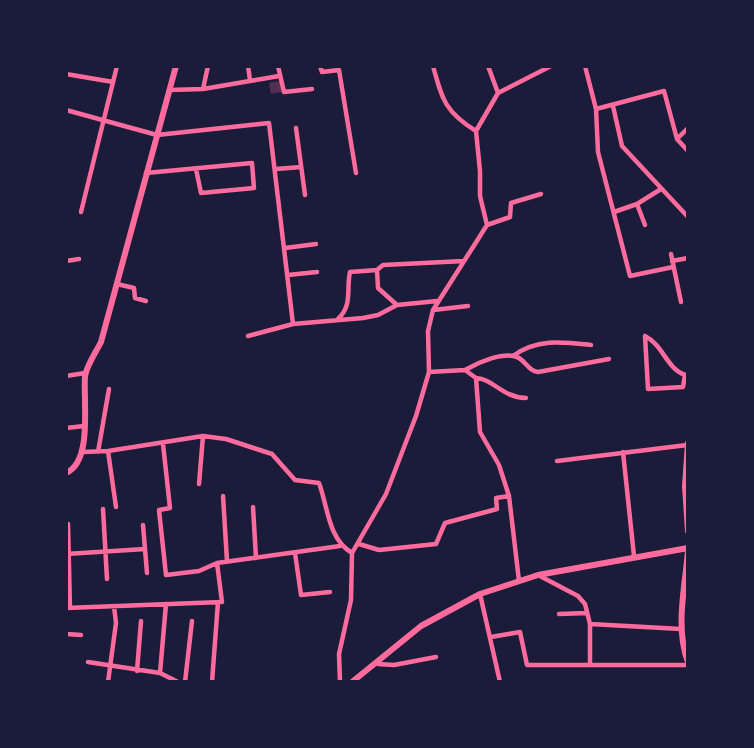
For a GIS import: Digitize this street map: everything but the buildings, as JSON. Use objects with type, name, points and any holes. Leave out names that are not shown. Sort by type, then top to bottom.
[{"type":"street","points":[[81,212],[117,66]]},
{"type":"street","points":[[66,473],[76,465],[83,452],[86,373],[101,342],[176,66]]},
{"type":"street","points":[[203,89],[208,66]]},
{"type":"street","points":[[248,66],[250,80]]},
{"type":"street","points":[[278,66],[285,93],[312,89]]},
{"type":"street","points":[[321,66],[322,72],[339,70],[356,173]]},
{"type":"street","points":[[433,66],[442,102],[459,120],[476,130]]},
{"type":"street","points":[[488,66],[498,93]]},
{"type":"street","points":[[537,66],[540,72]]},
{"type":"street","points":[[487,225],[480,196],[476,130],[498,93],[551,66]]},
{"type":"street","points":[[585,66],[596,109],[598,152],[630,276],[688,258]]},
{"type":"street","points":[[66,74],[113,82]]},
{"type":"street","points":[[169,90],[203,89],[279,76]]},
{"type":"street","points":[[596,109],[664,91],[677,139],[688,151]]},
{"type":"street","points":[[613,106],[622,146],[688,217]]},
{"type":"street","points":[[66,110],[157,135],[267,123],[272,128],[293,324]]},
{"type":"street","points":[[296,128],[305,195]]},
{"type":"street","points":[[677,139],[688,128]]},
{"type":"street","points":[[146,173],[252,163],[254,188],[201,193],[196,169]]},
{"type":"street","points":[[276,170],[301,166]]},
{"type":"street","points":[[614,212],[637,204],[661,189]]},
{"type":"street","points":[[340,682],[339,654],[351,600],[351,553],[359,544],[386,494],[416,416],[429,372],[428,331],[433,310],[487,225],[510,217],[511,203],[541,194]]},
{"type":"street","points":[[637,204],[645,225]]},
{"type":"street","points":[[285,248],[316,244]]},
{"type":"street","points":[[671,254],[681,302]]},
{"type":"street","points":[[66,261],[80,259]]},
{"type":"street","points":[[338,319],[349,302],[350,272],[377,270],[383,265],[464,261]]},
{"type":"street","points":[[377,270],[378,288],[397,305]]},
{"type":"street","points":[[288,275],[317,272]]},
{"type":"street","points":[[117,284],[134,288],[135,298],[147,301]]},
{"type":"street","points":[[248,336],[293,324],[371,317],[397,305],[437,302]]},
{"type":"street","points":[[433,310],[468,306]]},
{"type":"street","points":[[645,336],[656,344],[677,373],[686,376],[683,387],[648,389],[645,336]]},
{"type":"street","points":[[429,372],[465,370],[477,363],[513,356],[522,350],[544,343],[571,341],[591,345]]},
{"type":"street","points":[[513,356],[533,372],[609,358]]},
{"type":"street","points":[[465,370],[476,378],[485,379],[504,393],[526,398]]},
{"type":"street","points":[[66,376],[86,373]]},
{"type":"street","points":[[476,378],[480,432],[499,465],[509,496],[519,581]]},
{"type":"street","points":[[98,452],[109,389]]},
{"type":"street","points":[[66,428],[84,426]]},
{"type":"street","points":[[83,452],[163,444],[203,436],[226,439],[268,452],[295,480],[317,482],[340,546],[351,553]]},
{"type":"street","points":[[199,484],[203,436]]},
{"type":"street","points":[[163,444],[170,508],[159,510],[166,575],[199,571],[227,561],[340,546]]},
{"type":"street","points":[[557,461],[687,444],[688,531]]},
{"type":"street","points":[[108,451],[116,507]]},
{"type":"street","points":[[623,452],[634,556]]},
{"type":"street","points":[[223,496],[227,561]]},
{"type":"street","points":[[359,544],[379,550],[436,544],[445,523],[471,518],[497,509],[496,498],[509,496]]},
{"type":"street","points":[[253,507],[256,558]]},
{"type":"street","points":[[103,509],[106,579]]},
{"type":"street","points":[[68,524],[68,608],[222,602],[217,563]]},
{"type":"street","points":[[143,525],[147,573]]},
{"type":"street","points":[[67,554],[145,549]]},
{"type":"street","points":[[352,682],[378,664],[421,626],[480,594],[538,575],[634,556],[688,549],[681,629],[688,664],[527,665],[520,632],[491,637]]},
{"type":"street","points":[[295,553],[301,595],[330,591]]},
{"type":"street","points":[[538,575],[578,596],[585,604],[590,624],[590,663]]},
{"type":"street","points":[[480,594],[500,682]]},
{"type":"street","points":[[212,682],[218,602]]},
{"type":"street","points":[[160,673],[165,604]]},
{"type":"street","points":[[108,682],[116,623],[114,606]]},
{"type":"street","points":[[559,614],[587,613]]},
{"type":"street","points":[[136,671],[141,621]]},
{"type":"street","points":[[185,682],[192,621]]},
{"type":"street","points":[[590,624],[681,629]]},
{"type":"street","points":[[66,634],[81,635]]},
{"type":"street","points":[[378,664],[394,665],[436,657]]},
{"type":"street","points":[[88,662],[160,673],[178,682]]}]
